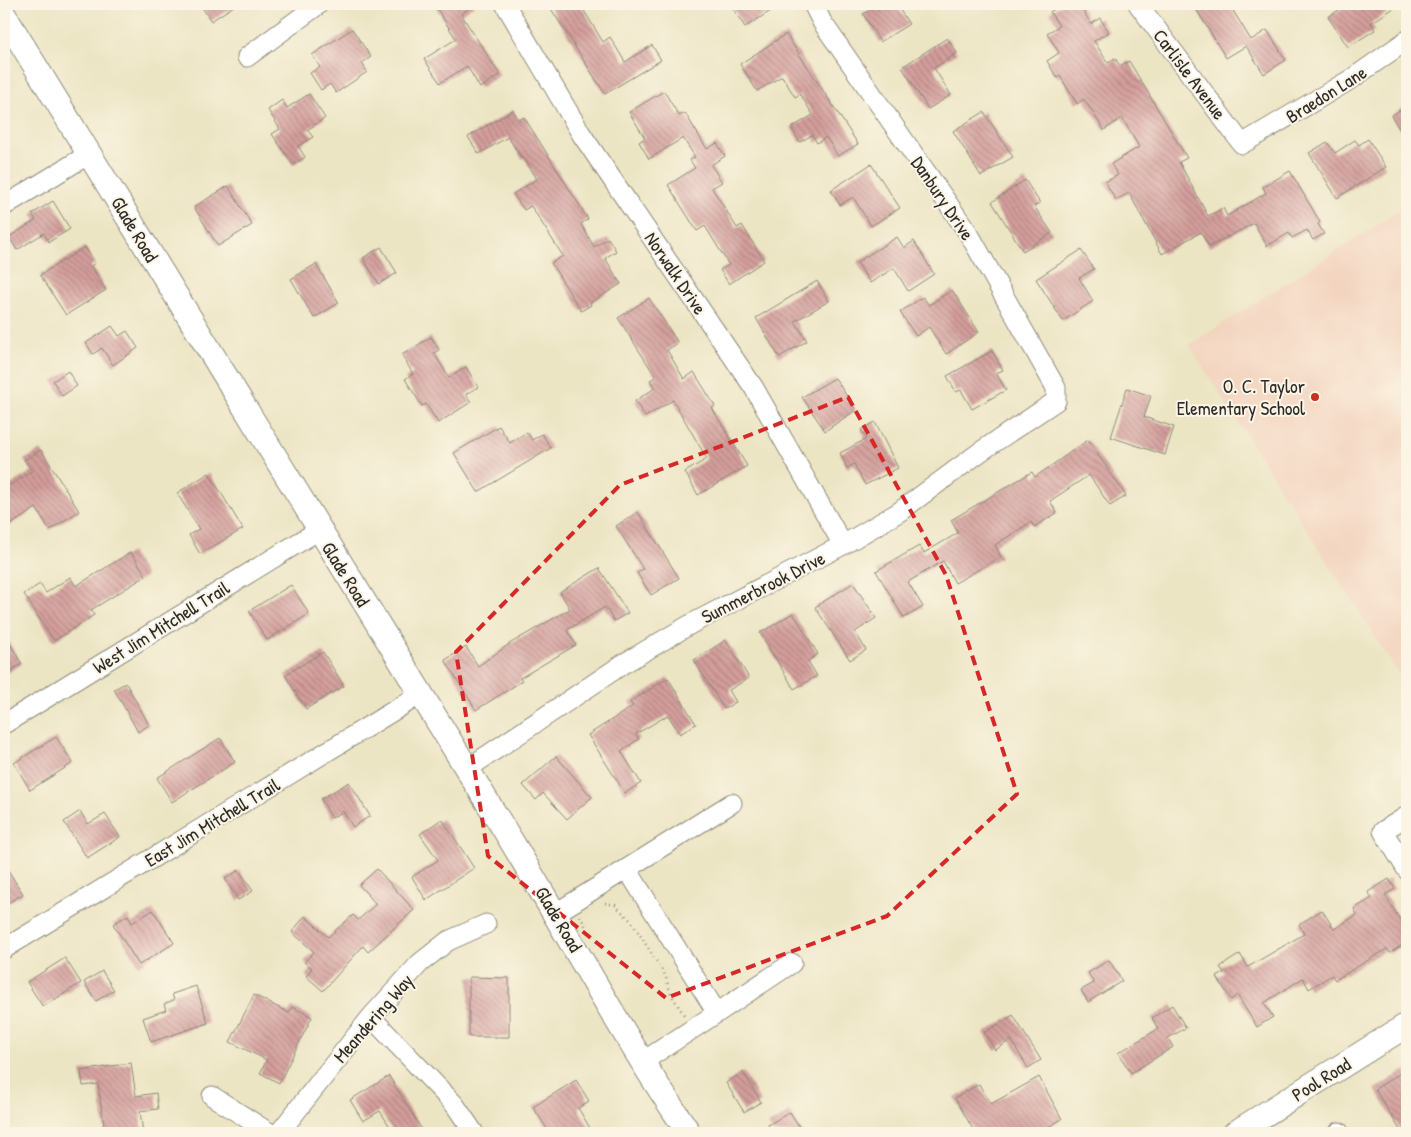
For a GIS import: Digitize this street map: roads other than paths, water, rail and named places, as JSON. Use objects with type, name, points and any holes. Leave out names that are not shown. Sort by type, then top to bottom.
[{"type":"main road","name":"Glade Road","points":[[4,15],[466,769],[570,910],[642,1062],[689,1133]]},
{"type":"main road","name":"Pool Road","points":[[1235,1133],[1407,1025]]},
{"type":"street","points":[[248,57],[320,4]]},
{"type":"street","name":"Norwalk Drive","points":[[505,4],[582,135],[754,388],[843,545]]},
{"type":"street","name":"Danbury Drive","points":[[813,4],[822,22],[969,234],[1056,388],[1056,400]]},
{"type":"street","name":"Carlisle Avenue","points":[[1138,4],[1242,144]]},
{"type":"street","name":"Braedon Lane","points":[[1242,144],[1353,78],[1407,40]]},
{"type":"street","points":[[4,206],[89,154]]},
{"type":"street","name":"Summerbrook Drive","points":[[466,769],[623,664],[665,639],[843,545],[899,512],[980,452],[1056,400]]},
{"type":"street","name":"West Jim Mitchell Trail","points":[[4,724],[319,530]]},
{"type":"street","name":"East Jim Mitchell Trail","points":[[4,949],[421,694]]},
{"type":"street","points":[[570,910],[627,869],[732,803]]},
{"type":"street","points":[[1407,816],[1383,831],[1407,870]]},
{"type":"street","points":[[627,869],[717,1013]]},
{"type":"street","name":"Meandering Way","points":[[279,1133],[370,1017],[420,963],[448,941],[486,924]]},
{"type":"street","points":[[642,1062],[792,963]]},
{"type":"street","points":[[370,1017],[455,1105],[474,1133]]},
{"type":"street","points":[[212,1096],[270,1133]]},
{"type":"place","name":"O. C. Taylor Elementary School","points":[[1315,397]]}]
